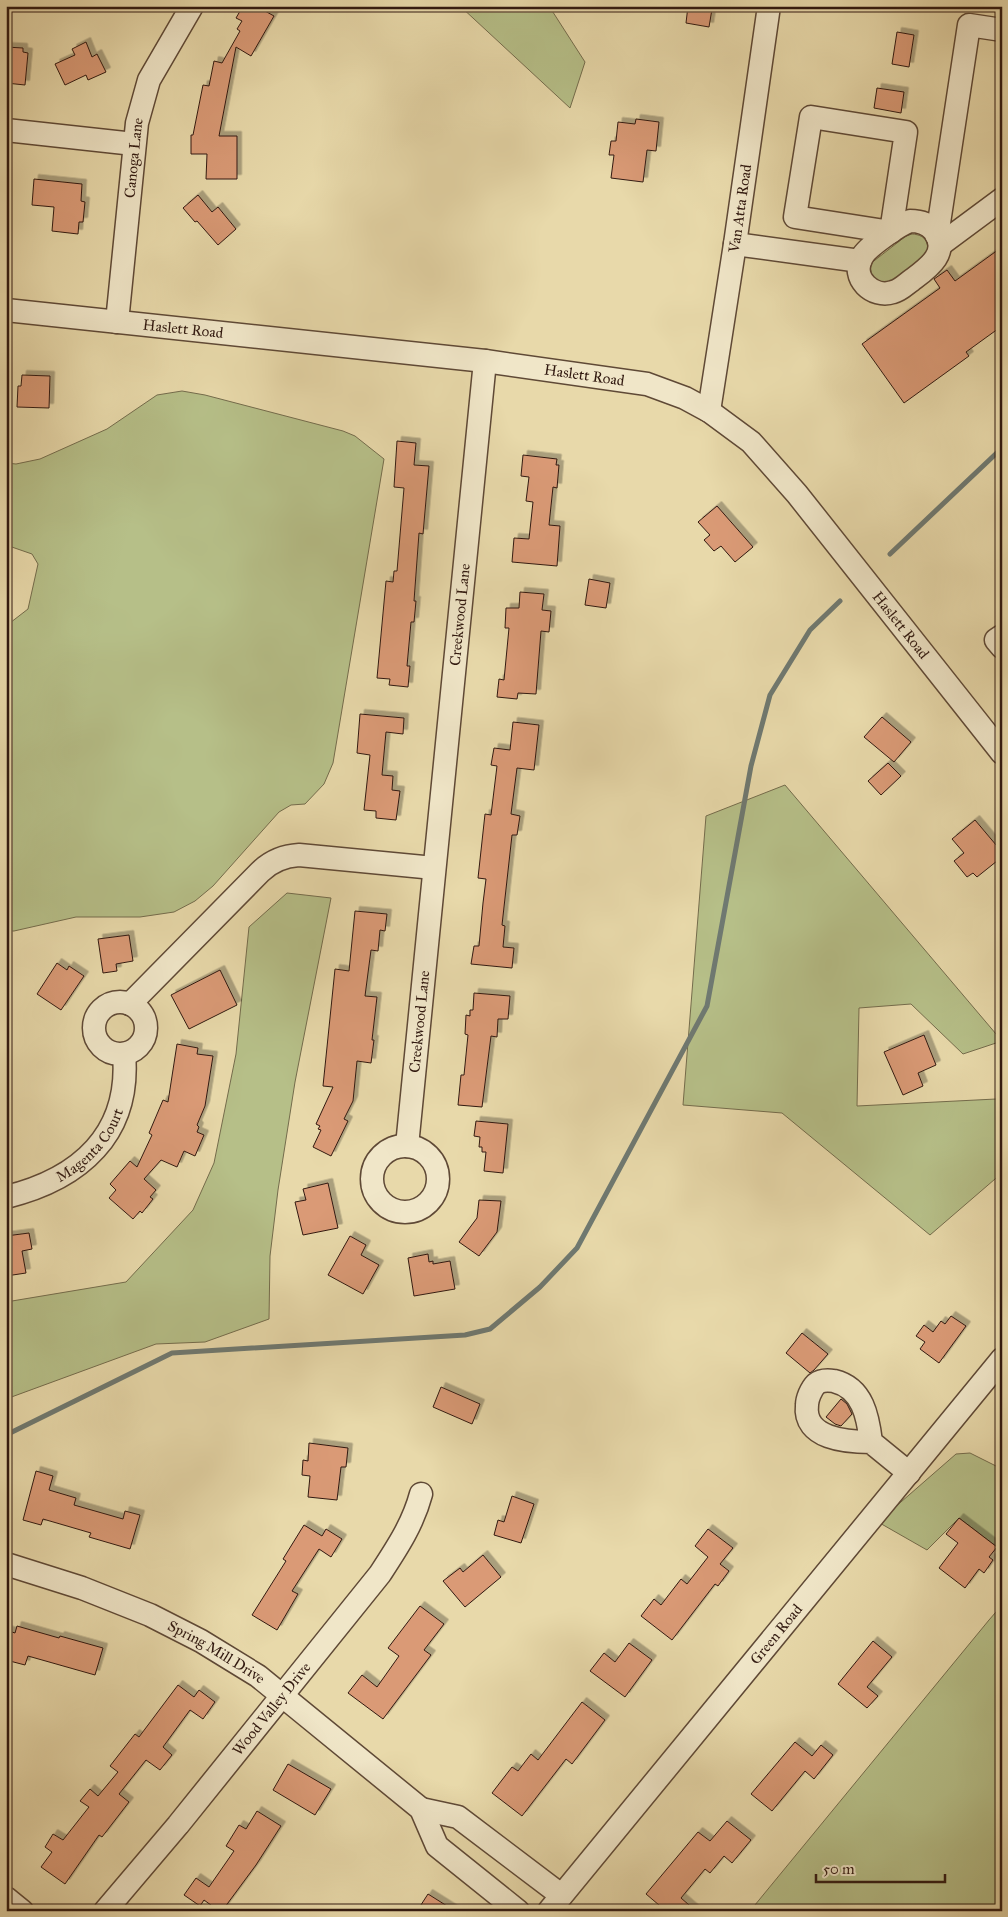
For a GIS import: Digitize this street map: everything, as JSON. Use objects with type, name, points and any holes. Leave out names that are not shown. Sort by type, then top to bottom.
[{"type":"street","name":"Canoga Lane","points":[[117,322],[134,144],[142,101],[150,80],[192,6]]},
{"type":"street","name":"Van Atta Road","points":[[709,411],[769,6]]},
{"type":"street","points":[[938,240],[932,229],[919,222],[903,224],[866,252],[860,261],[862,282],[867,288],[882,294],[890,294],[897,291],[932,265],[936,258],[969,25],[1002,30]]},
{"type":"street","points":[[811,117],[906,132],[891,232],[796,217],[811,117]]},
{"type":"street","points":[[6,130],[134,144]]},
{"type":"street","points":[[938,240],[1002,199]]},
{"type":"street","points":[[735,244],[860,261]]},
{"type":"street","name":"Haslett Road","points":[[6,310],[484,361],[647,384],[685,398],[709,411],[751,442],[797,494],[1002,753]]},
{"type":"street","name":"Creekwood Lane","points":[[407,1146],[484,361]]},
{"type":"street","points":[[1002,636],[996,640],[1002,647]]},
{"type":"street","points":[[130,1004],[266,866],[280,858],[289,855],[308,856],[434,868]]},
{"type":"street","points":[[116,1002],[130,1004],[139,1010],[144,1017],[146,1033],[144,1040],[132,1052],[124,1054],[108,1051],[101,1046],[94,1032],[94,1024],[102,1009],[109,1005],[116,1002]]},
{"type":"street","name":"Magenta Court","points":[[6,1197],[40,1186],[70,1172],[96,1150],[115,1120],[121,1104],[125,1071],[124,1054]]},
{"type":"street","name":"Green Road","points":[[555,1903],[1002,1359]]},
{"type":"street","points":[[871,1442],[909,1473]]},
{"type":"street","name":"Wood Valley Drive","points":[[105,1911],[178,1825],[380,1574],[405,1536],[417,1509],[421,1494]]},
{"type":"street","name":"Spring Mill Drive","points":[[6,1564],[82,1588],[150,1615],[230,1658],[282,1694],[421,1809],[437,1846],[518,1911]]},
{"type":"street","name":"Spring Mill Drive","points":[[421,1809],[458,1817],[555,1903]]},
{"type":"street","points":[[6,1898],[22,1911]]},
{"type":"green space","points":[[460,6],[549,6],[585,62],[570,108]]},
{"type":"green space","points":[[912,234],[921,236],[928,244],[927,257],[886,287],[868,275],[870,264],[906,236]]},
{"type":"green space","points":[[182,391],[205,395],[343,431],[355,436],[384,459],[333,763],[324,784],[305,804],[291,805],[279,812],[213,886],[195,901],[174,912],[140,917],[76,917],[14,931],[6,931],[6,626],[28,609],[38,564],[32,554],[6,545],[6,463],[16,464],[40,459],[107,429],[157,395]]},
{"type":"green space","points":[[785,785],[1002,1041],[963,1054],[911,1004],[859,1008],[857,1106],[996,1099],[1002,1104],[1002,1173],[930,1235],[782,1113],[683,1105],[706,816]]},
{"type":"green space","points":[[287,893],[331,898],[295,1082],[278,1190],[270,1256],[269,1319],[205,1342],[156,1344],[6,1399],[6,1302],[126,1282],[193,1210],[214,1163],[236,1054],[249,927]]},
{"type":"green space","points":[[970,1453],[1002,1469],[1002,1556],[997,1547],[959,1518],[927,1550],[878,1522],[956,1454]]},
{"type":"green space","points":[[1002,1605],[1002,1911],[750,1911],[989,1620]]},
{"type":"building","points":[[243,6],[256,6],[274,16],[251,56],[236,47],[219,136],[237,136],[237,179],[206,179],[207,154],[191,154],[191,135],[193,135],[203,85],[209,86],[214,61],[222,63],[240,31],[237,29],[242,21],[236,18]]},
{"type":"building","points":[[688,6],[712,9],[709,27],[686,23]]},
{"type":"building","points":[[897,32],[914,35],[909,67],[892,64]]},
{"type":"building","points":[[86,42],[92,57],[97,54],[106,72],[88,80],[86,75],[65,85],[55,64],[75,55],[72,49]]},
{"type":"building","points":[[6,47],[23,48],[23,52],[28,53],[25,85],[6,83]]},
{"type":"building","points":[[877,88],[904,92],[901,113],[874,108]]},
{"type":"building","points":[[636,119],[659,122],[656,151],[647,150],[643,182],[611,178],[614,155],[609,155],[611,141],[616,141],[618,122],[635,124]]},
{"type":"building","points":[[34,179],[82,184],[81,201],[85,202],[83,222],[79,222],[78,234],[52,231],[54,207],[32,205]]},
{"type":"building","points":[[198,195],[212,212],[218,207],[236,229],[218,245],[183,208]]},
{"type":"building","points":[[1002,247],[1002,326],[966,352],[969,356],[904,403],[862,344],[940,288],[934,279],[947,270],[955,281]]},
{"type":"building","points":[[22,375],[50,376],[49,408],[17,407],[18,386],[21,386]]},
{"type":"building","points":[[397,441],[416,443],[414,465],[429,466],[423,534],[419,533],[414,601],[416,601],[414,622],[411,622],[407,666],[410,666],[408,687],[389,685],[390,679],[377,678],[386,581],[393,582],[394,571],[397,571],[404,488],[394,487]]},
{"type":"building","points":[[523,455],[557,459],[556,465],[559,465],[557,488],[553,487],[549,525],[560,526],[557,566],[512,562],[514,538],[529,539],[533,502],[526,501],[529,477],[521,476]]},
{"type":"building","points":[[717,506],[753,547],[735,562],[721,546],[714,551],[704,540],[710,535],[698,522]]},
{"type":"building","points":[[589,579],[610,583],[606,608],[585,605]]},
{"type":"building","points":[[520,592],[544,594],[542,610],[551,611],[549,632],[541,631],[536,694],[518,693],[517,699],[497,697],[499,679],[504,680],[509,628],[505,628],[506,608],[519,608]]},
{"type":"building","points":[[360,714],[404,718],[403,734],[386,732],[382,775],[393,776],[392,790],[400,791],[396,820],[376,818],[376,811],[364,810],[370,755],[357,753]]},
{"type":"building","points":[[882,717],[911,742],[894,762],[864,737]]},
{"type":"building","points":[[513,722],[539,725],[534,770],[517,768],[511,814],[520,816],[517,835],[512,835],[502,925],[505,926],[503,947],[514,948],[512,968],[471,964],[474,946],[479,946],[486,879],[478,878],[485,814],[491,815],[497,766],[491,765],[494,748],[510,750]]},
{"type":"building","points":[[888,763],[901,776],[881,795],[868,781]]},
{"type":"building","points":[[975,820],[1002,852],[1002,857],[977,877],[973,873],[967,877],[954,861],[964,853],[952,839]]},
{"type":"building","points":[[355,911],[387,914],[385,931],[380,930],[378,951],[371,950],[365,996],[377,997],[371,1063],[357,1061],[353,1101],[344,1119],[348,1121],[331,1156],[313,1147],[321,1130],[318,1129],[320,1126],[316,1124],[333,1087],[323,1086],[335,969],[349,971]]},
{"type":"building","points":[[129,935],[133,961],[116,964],[117,971],[103,973],[98,939]]},
{"type":"building","points":[[57,963],[67,970],[69,966],[84,976],[61,1010],[37,994]]},
{"type":"building","points":[[220,970],[237,1005],[189,1029],[171,995]]},
{"type":"building","points":[[474,993],[510,996],[508,1019],[498,1019],[497,1037],[491,1036],[482,1107],[458,1105],[461,1075],[464,1075],[468,1035],[465,1034],[466,1015],[470,1016],[470,1010],[473,1010]]},
{"type":"building","points":[[924,1035],[936,1065],[918,1073],[923,1086],[903,1095],[884,1052]]},
{"type":"building","points":[[177,1044],[198,1048],[197,1054],[213,1056],[205,1106],[197,1125],[199,1127],[197,1132],[204,1135],[195,1156],[184,1151],[177,1167],[161,1160],[144,1179],[156,1190],[150,1197],[153,1199],[142,1213],[140,1211],[133,1219],[109,1198],[116,1190],[110,1184],[130,1161],[137,1167],[152,1135],[149,1133],[163,1100],[168,1102]]},
{"type":"building","points":[[476,1121],[508,1124],[503,1173],[484,1171],[486,1152],[482,1152],[482,1147],[479,1147],[480,1137],[474,1136]]},
{"type":"building","points":[[328,1183],[338,1228],[303,1235],[295,1202],[306,1200],[303,1189]]},
{"type":"building","points":[[479,1200],[501,1201],[497,1232],[479,1256],[459,1242],[477,1218]]},
{"type":"building","points":[[29,1233],[32,1249],[22,1251],[26,1273],[6,1276],[6,1236]]},
{"type":"building","points":[[350,1236],[366,1245],[361,1255],[379,1265],[363,1294],[328,1275]]},
{"type":"building","points":[[428,1254],[429,1262],[433,1261],[433,1264],[450,1261],[455,1289],[414,1296],[408,1258]]},
{"type":"building","points":[[951,1316],[966,1326],[939,1363],[920,1349],[925,1342],[916,1336],[924,1325],[933,1332],[941,1321],[945,1324]]},
{"type":"building","points":[[802,1333],[828,1354],[810,1373],[786,1353]]},
{"type":"building","points":[[441,1387],[480,1404],[472,1424],[433,1407]]},
{"type":"building","points":[[841,1399],[847,1404],[852,1414],[841,1426],[826,1417]]},
{"type":"building","points":[[309,1443],[348,1448],[346,1467],[341,1467],[337,1500],[308,1497],[310,1476],[302,1475],[303,1460],[308,1461]]},
{"type":"building","points":[[36,1471],[53,1476],[49,1490],[76,1498],[74,1505],[123,1519],[125,1511],[140,1515],[130,1549],[89,1537],[91,1533],[43,1519],[41,1525],[23,1520]]},
{"type":"building","points":[[512,1496],[534,1504],[521,1543],[494,1535],[498,1520],[504,1522]]},
{"type":"building","points":[[959,1518],[997,1547],[989,1557],[993,1560],[984,1573],[979,1569],[965,1588],[939,1568],[958,1543],[946,1534]]},
{"type":"building","points":[[304,1525],[322,1536],[326,1529],[342,1539],[331,1557],[319,1549],[292,1591],[298,1594],[277,1630],[252,1615],[286,1561],[283,1559]]},
{"type":"building","points":[[708,1529],[733,1548],[720,1564],[729,1571],[718,1586],[715,1584],[672,1640],[641,1616],[654,1599],[661,1605],[681,1579],[687,1584],[708,1557],[695,1546]]},
{"type":"building","points":[[483,1555],[501,1577],[465,1607],[443,1581],[460,1568],[463,1572]]},
{"type":"building","points":[[420,1606],[444,1624],[424,1650],[431,1655],[383,1719],[348,1693],[362,1675],[377,1687],[399,1656],[388,1648]]},
{"type":"building","points":[[17,1626],[103,1648],[95,1675],[28,1656],[25,1665],[6,1660],[6,1630],[15,1633]]},
{"type":"building","points":[[873,1641],[892,1657],[867,1687],[878,1696],[867,1708],[838,1684]]},
{"type":"building","points":[[629,1643],[652,1660],[625,1697],[590,1671],[604,1653],[615,1662]]},
{"type":"building","points":[[178,1685],[194,1697],[199,1690],[215,1702],[203,1719],[190,1710],[163,1747],[172,1755],[160,1770],[146,1760],[119,1794],[129,1802],[102,1837],[99,1835],[65,1884],[41,1867],[52,1852],[45,1847],[53,1834],[63,1840],[89,1807],[80,1801],[90,1789],[98,1796],[118,1772],[110,1766],[135,1734],[139,1737]]},
{"type":"building","points":[[582,1702],[605,1720],[572,1764],[566,1759],[522,1816],[492,1793],[512,1767],[518,1771],[531,1754],[538,1760]]},
{"type":"building","points":[[795,1742],[812,1756],[821,1745],[833,1755],[814,1779],[805,1771],[772,1811],[751,1794]]},
{"type":"building","points":[[288,1764],[331,1789],[315,1815],[273,1790]]},
{"type":"building","points":[[257,1811],[281,1826],[256,1865],[222,1911],[219,1911],[204,1900],[200,1906],[184,1895],[196,1878],[209,1887],[234,1851],[226,1846],[239,1825],[246,1829]]},
{"type":"building","points":[[727,1821],[751,1840],[732,1863],[724,1856],[710,1873],[705,1869],[681,1898],[696,1911],[666,1911],[646,1894],[698,1832],[710,1841]]},
{"type":"building","points":[[428,1894],[455,1911],[417,1911]]},
{"type":"waterway","points":[[890,554],[1002,448]]},
{"type":"waterway","points":[[6,1435],[172,1353],[465,1335],[490,1329],[540,1287],[577,1248],[707,1006],[751,766],[770,695],[810,630],[840,601]]}]
